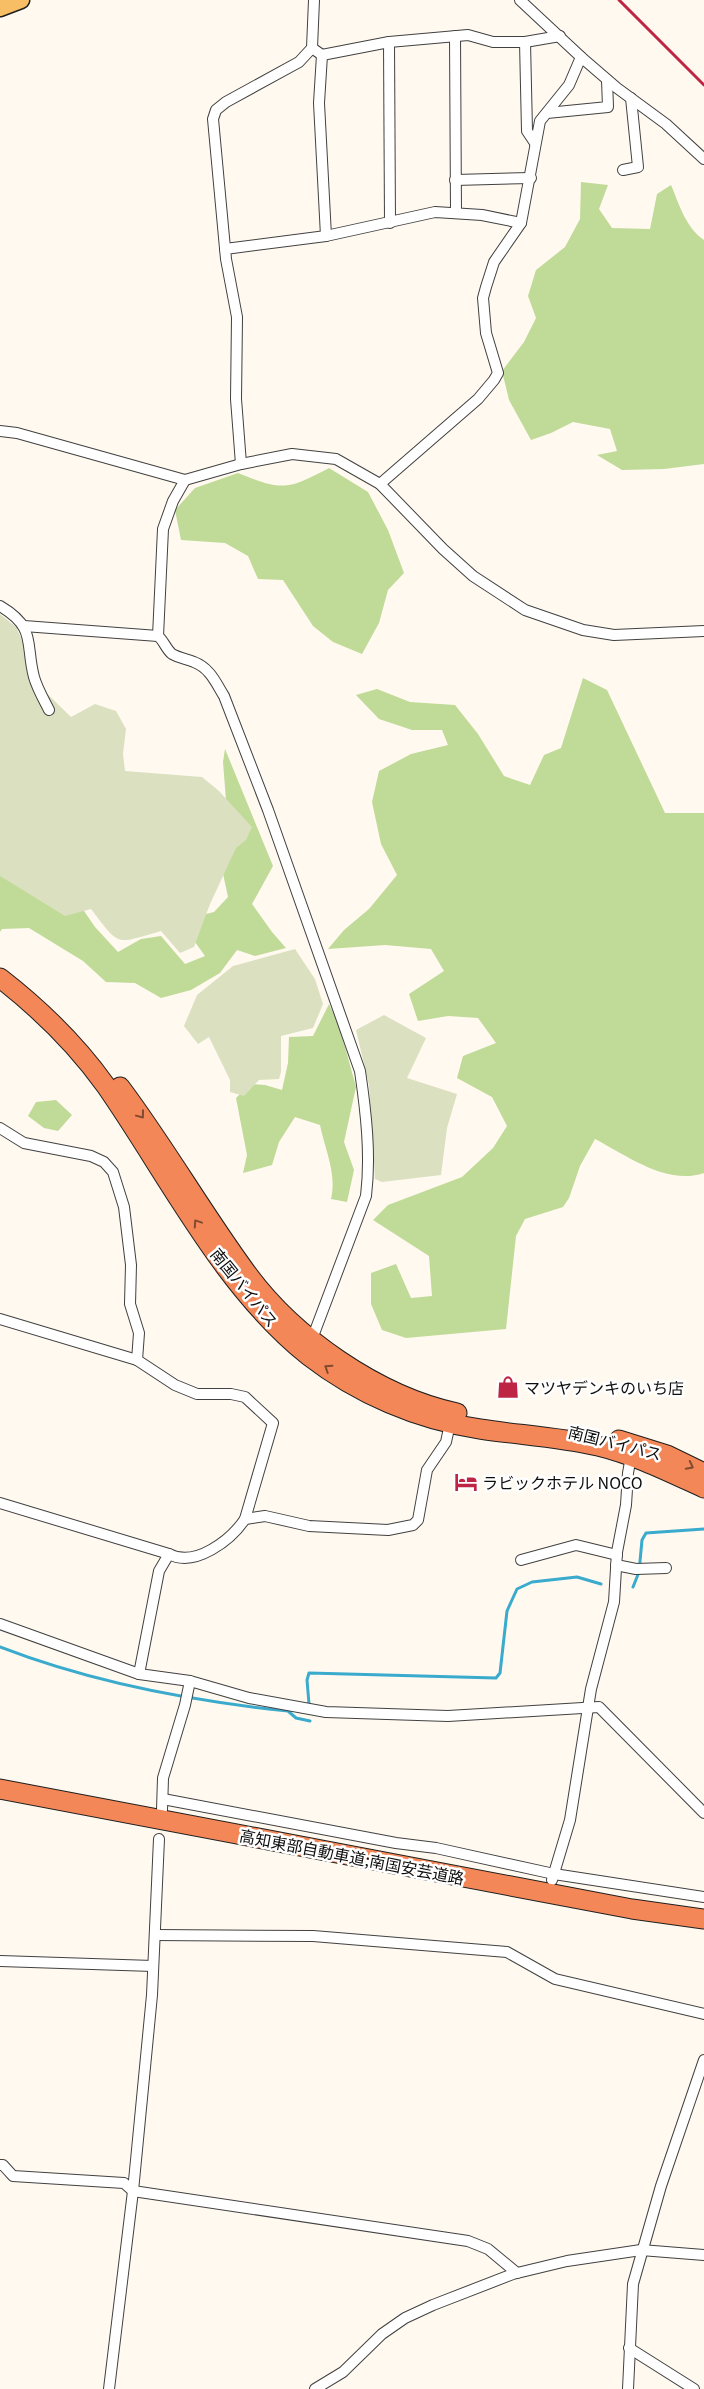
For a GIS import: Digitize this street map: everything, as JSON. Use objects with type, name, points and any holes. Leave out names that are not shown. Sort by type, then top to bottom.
[{"type":"highway","name":"南国バイパス","points":[[0,966],[73,1030],[104,1065],[147,1122],[247,1274],[284,1316],[312,1339],[360,1373],[384,1387],[451,1418],[576,1442],[631,1456],[704,1488]]},
{"type":"highway","name":"南国バイパス","points":[[0,978],[56,1026],[89,1065],[219,1258],[269,1320],[310,1356],[384,1401],[414,1414],[602,1435],[668,1455],[704,1473]]},
{"type":"highway","name":"高知東部自動車道;南国安芸道路","points":[[0,1789],[632,1909],[704,1919]]},
{"type":"highway","points":[[632,1909],[704,1925]]},
{"type":"main road","points":[[0,8],[21,0]]},
{"type":"street","points":[[241,464],[236,399],[237,317],[225,248],[213,119],[216,110],[298,62],[312,48],[314,0]]},
{"type":"street","points":[[520,0],[581,58],[666,124],[704,159]]},
{"type":"street","points":[[312,48],[322,55],[388,42],[468,34],[493,42],[525,42],[560,36]]},
{"type":"street","points":[[455,36],[456,213]]},
{"type":"street","points":[[388,42],[390,223]]},
{"type":"street","points":[[525,42],[527,131],[535,143]]},
{"type":"street","points":[[322,55],[319,103],[326,236]]},
{"type":"street","points":[[380,484],[478,399],[498,373],[486,333],[483,298],[494,262],[521,223],[540,121],[569,85],[581,58]]},
{"type":"street","points":[[547,113],[608,107],[607,80]]},
{"type":"street","points":[[623,170],[638,167],[631,98]]},
{"type":"street","points":[[455,180],[530,178]]},
{"type":"street","points":[[225,248],[326,236],[435,212],[482,215],[521,223]]},
{"type":"street","points":[[0,431],[17,433],[186,480],[241,464],[292,454],[336,459],[380,484],[443,549],[473,576],[496,593],[526,610],[583,630],[614,635],[704,631]]},
{"type":"street","points":[[186,480],[173,501],[163,529],[158,636],[174,655],[196,662],[207,670],[224,696],[268,810],[360,1071],[368,1142],[366,1196],[312,1339]]},
{"type":"street","points":[[0,606],[24,626],[30,645],[34,678],[49,710]]},
{"type":"street","points":[[24,626],[158,636]]},
{"type":"street","points":[[0,1128],[24,1143],[91,1156],[104,1162],[113,1172],[124,1207],[131,1265],[130,1304],[138,1333],[137,1360]]},
{"type":"street","points":[[0,1319],[137,1360],[175,1385],[197,1394],[231,1394],[245,1397],[273,1423],[245,1519],[239,1528],[204,1553],[192,1558],[177,1558],[0,1503]]},
{"type":"street","points":[[245,1519],[265,1516],[309,1526],[388,1530],[413,1526],[418,1520],[427,1470],[446,1442],[451,1418]]},
{"type":"street","points":[[553,1877],[570,1820],[591,1689],[614,1602],[616,1560],[626,1505],[631,1456]]},
{"type":"street","points":[[520,1560],[576,1545],[636,1569],[666,1568]]},
{"type":"street","points":[[139,1674],[160,1571],[169,1554]]},
{"type":"street","points":[[0,1624],[139,1674],[190,1681],[249,1698],[326,1712],[448,1716],[599,1707],[704,1813]]},
{"type":"street","points":[[190,1681],[185,1705],[163,1778],[162,1804],[436,1848],[553,1877],[704,1897]]},
{"type":"street","points":[[109,2389],[133,2191],[153,1966],[159,1839]]},
{"type":"street","points":[[155,1935],[313,1936],[507,1952],[555,1980],[704,2014]]},
{"type":"street","points":[[0,1961],[153,1966]]},
{"type":"street","points":[[628,2389],[633,2284],[642,2250],[704,2060]]},
{"type":"street","points":[[0,2165],[3,2165],[12,2176],[124,2183],[133,2191],[468,2241],[488,2249],[517,2273]]},
{"type":"street","points":[[316,2389],[343,2372],[382,2334],[405,2318],[433,2305],[517,2273],[567,2261],[642,2250],[704,2255]]},
{"type":"street","points":[[629,2348],[694,2389]]},
{"type":"green space","points":[[581,182],[608,185],[599,209],[612,228],[650,229],[657,194],[671,185],[680,208],[692,229],[704,240],[704,464],[664,469],[622,470],[597,455],[617,451],[610,429],[573,422],[531,440],[509,400],[502,371],[524,342],[536,318],[528,296],[536,270],[565,247],[580,219]]},
{"type":"green space","points":[[329,468],[368,492],[388,530],[404,573],[388,590],[379,623],[362,654],[333,642],[313,626],[283,580],[258,579],[248,556],[225,543],[181,540],[175,510],[195,488],[238,473],[265,483],[285,486],[303,481]]},
{"type":"green space","points":[[0,614],[16,627],[25,647],[28,675],[71,717],[95,704],[116,711],[126,729],[123,754],[125,771],[202,777],[219,791],[252,827],[246,840],[236,848],[210,904],[194,947],[180,953],[161,931],[135,939],[120,940],[108,931],[91,909],[65,916],[0,876]]},
{"type":"green space","points":[[583,678],[607,690],[665,813],[704,813],[704,1173],[690,1176],[661,1172],[633,1160],[595,1139],[580,1166],[569,1198],[563,1207],[525,1219],[516,1236],[506,1329],[406,1338],[382,1330],[371,1304],[371,1273],[396,1264],[411,1298],[432,1296],[429,1256],[373,1220],[388,1205],[462,1177],[493,1148],[507,1126],[492,1097],[457,1078],[463,1056],[496,1043],[478,1018],[448,1016],[418,1021],[409,994],[444,971],[431,949],[385,945],[328,949],[344,930],[369,909],[397,875],[381,844],[372,802],[379,771],[411,754],[448,745],[442,730],[412,730],[379,719],[356,695],[377,689],[410,702],[455,705],[478,734],[504,776],[530,785],[544,755],[561,748]]},
{"type":"green space","points":[[225,749],[273,866],[252,904],[286,948],[255,956],[237,950],[220,973],[191,990],[161,998],[135,983],[106,982],[83,961],[29,928],[2,929],[0,932],[0,874],[84,911],[95,927],[118,952],[141,939],[161,936],[185,964],[205,956],[190,935],[194,917],[214,912],[228,897],[222,869],[227,813],[223,762]]},
{"type":"green space","points":[[295,949],[315,979],[323,1004],[313,1028],[281,1036],[281,1072],[279,1079],[259,1080],[244,1096],[230,1092],[230,1080],[209,1037],[198,1044],[184,1026],[197,995],[233,966]]},
{"type":"green space","points":[[329,1004],[339,1025],[356,1087],[344,1142],[354,1170],[347,1202],[331,1199],[333,1180],[320,1125],[295,1117],[279,1142],[272,1165],[243,1173],[247,1155],[236,1098],[250,1084],[265,1085],[282,1090],[288,1063],[289,1037],[313,1036]]},
{"type":"green space","points":[[384,1015],[426,1038],[407,1078],[457,1094],[447,1128],[441,1175],[382,1182],[375,1179],[369,1085],[356,1030]]},
{"type":"green space","points":[[56,1100],[72,1115],[58,1131],[44,1128],[28,1116],[36,1102]]},
{"type":"waterway","points":[[633,1587],[639,1572],[642,1540],[646,1533],[704,1529]]},
{"type":"waterway","points":[[309,1704],[307,1680],[309,1673],[496,1678],[500,1673],[507,1611],[517,1589],[532,1582],[577,1577],[601,1584]]},
{"type":"waterway","points":[[0,1647],[70,1671],[142,1689],[214,1702],[288,1711],[296,1718],[310,1721]]},
{"type":"railway","points":[[619,0],[704,85]]},
{"type":"place","name":"マツヤデンキのいち店","points":[[508,1387]]},
{"type":"place","name":"ラビックホテル NOCO","points":[[466,1482]]}]
